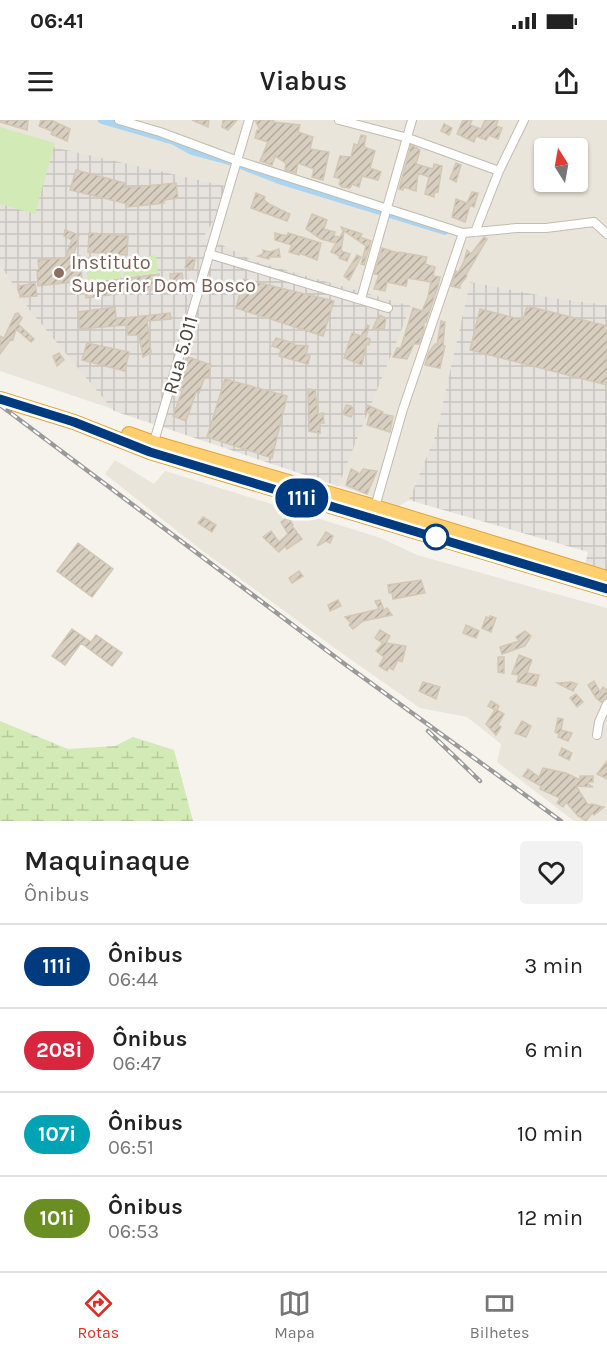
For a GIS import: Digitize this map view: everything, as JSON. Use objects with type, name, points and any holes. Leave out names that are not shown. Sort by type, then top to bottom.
[{"type":"highway","points":[[0,391],[152,447],[607,590]]},
{"type":"highway","points":[[0,399],[65,419],[83,421]]},
{"type":"highway","points":[[152,447],[375,507],[607,578]]},
{"type":"street","points":[[120,120],[238,161],[463,233],[546,228],[594,222],[607,234]]},
{"type":"street","name":"Rua 5.011","points":[[152,447],[249,120]]},
{"type":"street","points":[[339,120],[408,138],[499,171]]},
{"type":"street","points":[[362,299],[412,120]]},
{"type":"street","points":[[475,232],[499,171],[524,120]]},
{"type":"street","points":[[375,507],[403,409],[445,280],[463,233]]},
{"type":"street","points":[[209,254],[388,308]]},
{"type":"street","points":[[597,735],[599,722],[607,704]]},
{"type":"shaded area","points":[[0,120],[607,120],[607,305],[554,298],[470,282],[436,434],[409,500],[399,506],[0,371]]},
{"type":"shaded area","points":[[0,135],[234,188],[204,236],[254,261],[411,306],[338,486],[114,411],[29,309],[0,264]]},
{"type":"shaded area","points":[[470,282],[554,298],[607,305],[607,572],[585,565],[588,552],[409,500],[436,434]]},
{"type":"shaded area","points":[[115,460],[154,484],[165,471],[381,538],[417,555],[607,608],[607,821],[574,821],[497,762],[501,744],[467,717],[420,708],[336,649],[200,549],[105,474]]},
{"type":"green space","points":[[0,127],[55,143],[35,214],[0,204]]},
{"type":"green space","points":[[156,255],[158,273],[124,277],[122,260]]},
{"type":"green space","points":[[119,259],[121,278],[88,281],[86,262]]},
{"type":"green space","points":[[0,721],[68,749],[115,746],[133,737],[174,750],[193,821],[0,821]]},
{"type":"building","points":[[0,120],[28,120],[27,130],[0,122]]},
{"type":"building","points":[[41,120],[51,120],[70,129],[67,141],[39,126]]},
{"type":"building","points":[[192,120],[209,120],[208,127]]},
{"type":"building","points":[[223,120],[237,120],[228,130],[222,127]]},
{"type":"building","points":[[255,120],[274,120],[273,122],[300,125],[298,132],[313,137],[310,149],[329,152],[323,180],[312,177],[314,169],[298,163],[296,173],[285,170],[286,163],[275,156],[272,165],[260,161],[268,142],[255,138],[257,130],[260,130]]},
{"type":"building","points":[[463,120],[472,120],[470,125],[481,129],[485,120],[498,120],[496,126],[502,128],[498,139],[489,135],[486,140],[476,136],[474,142],[457,134]]},
{"type":"building","points":[[444,124],[452,128],[449,135],[441,131]]},
{"type":"building","points":[[361,135],[366,136],[364,147],[375,151],[370,168],[381,172],[378,180],[362,176],[359,187],[352,184],[350,188],[342,187],[339,184],[341,179],[334,177],[340,156],[351,157],[354,144],[358,145]]},
{"type":"building","points":[[411,145],[420,150],[416,164],[433,169],[434,164],[442,166],[438,192],[434,193],[434,197],[425,194],[429,177],[418,173],[416,191],[403,187],[403,190],[399,189]]},
{"type":"building","points":[[456,163],[461,165],[456,182],[450,179]]},
{"type":"building","points":[[76,170],[125,183],[124,188],[176,183],[178,198],[164,200],[164,203],[128,207],[128,204],[70,190]]},
{"type":"building","points":[[472,192],[478,193],[474,207],[470,205],[465,222],[452,217],[456,199],[467,203]]},
{"type":"building","points":[[256,193],[265,197],[264,200],[271,205],[290,214],[287,221],[251,208]]},
{"type":"building","points":[[312,214],[327,220],[324,229],[335,232],[334,236],[340,237],[343,231],[341,227],[362,234],[360,237],[371,241],[364,265],[361,264],[366,246],[344,231],[341,251],[350,254],[347,261],[339,258],[340,256],[331,252],[336,243],[321,239],[306,229]]},
{"type":"building","name":"Instituto Superior Dom Bosco","points":[[65,230],[79,235],[73,257],[80,256],[82,281],[38,286],[38,260],[65,258],[72,240],[64,236]]},
{"type":"building","points":[[89,233],[128,236],[127,255],[88,252]]},
{"type":"building","points":[[275,233],[287,236],[288,233],[321,243],[317,260],[289,252],[292,245],[275,240]]},
{"type":"building","points":[[484,237],[487,239],[460,288],[451,286],[467,250],[471,254]]},
{"type":"building","points":[[382,248],[427,257],[425,264],[435,267],[433,276],[440,277],[426,322],[424,322],[419,344],[414,344],[407,359],[393,357],[397,348],[401,348],[413,308],[422,311],[431,282],[408,278],[406,286],[387,282],[385,291],[374,289],[379,275],[374,274]]},
{"type":"building","points":[[279,249],[280,257],[269,257],[269,259],[258,256],[263,254],[263,250],[270,252]]},
{"type":"building","points":[[357,255],[361,257],[349,280],[344,276]]},
{"type":"building","points":[[189,257],[195,260],[193,270],[185,267]]},
{"type":"building","points":[[182,273],[183,280],[171,281],[170,274]]},
{"type":"building","name":"Instituto Superior Dom Bosco","points":[[159,274],[157,289],[86,298],[84,284]]},
{"type":"building","points":[[244,279],[334,301],[323,336],[236,308]]},
{"type":"building","points":[[35,283],[37,296],[22,297],[23,293],[20,297],[18,286]]},
{"type":"building","points":[[527,306],[607,326],[607,385],[470,350],[480,309],[523,320]]},
{"type":"building","points":[[115,307],[116,319],[170,313],[171,319],[147,321],[151,352],[143,357],[139,335],[128,335],[127,325],[80,329],[78,312]]},
{"type":"building","points":[[18,313],[22,318],[18,324],[34,339],[31,342],[16,329],[13,340],[11,339],[0,354],[0,336],[4,338],[15,314]]},
{"type":"building","points":[[379,315],[386,318],[384,329],[373,328]]},
{"type":"building","points":[[441,321],[445,322],[443,346],[445,346],[440,368],[425,365],[429,352],[435,344],[437,345]]},
{"type":"building","points":[[367,325],[369,326],[366,337],[370,339],[369,345],[366,344],[362,365],[344,358],[352,333],[361,336]]},
{"type":"building","points":[[276,338],[294,343],[294,345],[308,346],[306,355],[310,356],[308,364],[279,356],[281,349],[272,346]]},
{"type":"building","name":"Instituto Superior Dom Bosco","points":[[87,343],[129,352],[125,371],[82,360]]},
{"type":"building","points":[[59,353],[64,360],[57,366],[53,356]]},
{"type":"building","points":[[188,357],[211,365],[208,378],[205,376],[199,393],[196,392],[186,421],[173,416],[183,389],[179,388]]},
{"type":"building","points":[[225,379],[287,396],[272,458],[207,437]]},
{"type":"building","points":[[308,389],[315,390],[318,414],[323,413],[324,423],[320,423],[320,433],[309,431]]},
{"type":"building","points":[[346,405],[351,406],[354,410],[351,417],[343,414]]},
{"type":"building","points":[[367,405],[383,412],[382,414],[393,416],[390,432],[367,425],[370,413],[365,412]]},
{"type":"building","points":[[351,469],[360,474],[363,469],[377,471],[367,494],[346,485]]},
{"type":"building","points":[[203,517],[216,525],[212,532],[198,523]]},
{"type":"building","points":[[288,517],[302,539],[287,549],[285,546],[279,552],[263,537],[271,531],[279,542],[288,534],[281,522]]},
{"type":"building","points":[[326,532],[333,536],[330,543],[326,541],[317,546]]},
{"type":"building","points":[[78,543],[113,569],[92,597],[57,571]]},
{"type":"building","points":[[299,571],[303,576],[292,583],[289,578]]},
{"type":"building","points":[[421,580],[425,593],[393,599],[392,593],[389,593],[388,585]]},
{"type":"building","points":[[338,600],[341,606],[330,611],[328,605]]},
{"type":"building","points":[[380,600],[384,610],[387,608],[392,615],[363,621],[353,629],[349,625],[351,623],[345,617],[379,609],[375,601]]},
{"type":"building","points":[[486,617],[496,618],[491,632],[482,628]]},
{"type":"building","points":[[466,625],[479,631],[476,638],[463,633]]},
{"type":"building","points":[[72,629],[91,642],[96,635],[122,653],[112,666],[81,643],[65,665],[52,656]]},
{"type":"building","points":[[380,630],[390,636],[386,643],[406,646],[402,662],[398,660],[393,670],[389,667],[387,671],[379,666],[384,657],[376,651],[383,643],[375,638]]},
{"type":"building","points":[[525,631],[531,636],[525,646],[502,654],[500,647],[519,641],[516,637]]},
{"type":"building","points":[[519,655],[532,660],[527,673],[539,675],[536,686],[517,682],[519,675],[512,674]]},
{"type":"building","points":[[498,657],[504,657],[504,673],[498,672]]},
{"type":"building","points":[[594,681],[600,692],[603,687],[607,690],[607,698],[601,702],[588,685]]},
{"type":"building","points":[[423,682],[440,687],[436,699],[419,691]]},
{"type":"building","points":[[557,683],[577,684],[573,691]]},
{"type":"building","points":[[576,694],[583,702],[577,707],[570,698]]},
{"type":"building","points":[[491,701],[499,706],[497,710],[504,714],[498,725],[501,727],[496,735],[486,724],[495,710],[488,706]]},
{"type":"building","points":[[558,718],[563,719],[561,730],[572,733],[568,741],[558,737],[559,734],[555,732]]},
{"type":"building","points":[[522,721],[531,726],[526,737],[515,733]]},
{"type":"building","points":[[562,748],[572,753],[569,760],[559,755]]},
{"type":"building","points":[[607,761],[607,779],[597,774]]},
{"type":"building","points":[[543,768],[566,773],[580,780],[580,776],[593,776],[593,782],[588,782],[588,784],[593,787],[576,786],[588,805],[604,807],[594,815],[592,813],[586,821],[578,816],[566,802],[563,807],[557,803],[560,798],[540,789],[541,786],[523,776],[528,769],[539,777]]},
{"type":"waterway","points":[[102,120],[174,141],[192,151],[229,161]]},
{"type":"waterway","points":[[243,166],[282,181],[445,231]]},
{"type":"railway","points":[[0,405],[346,665],[561,821]]},
{"type":"railway","points":[[428,731],[480,781]]},
{"type":"bus line","name":"111i","points":[[0,399],[74,422],[150,452],[607,589]]},
{"type":"place","name":"Instituto Superior Dom Bosco","points":[[59,273]]}]
